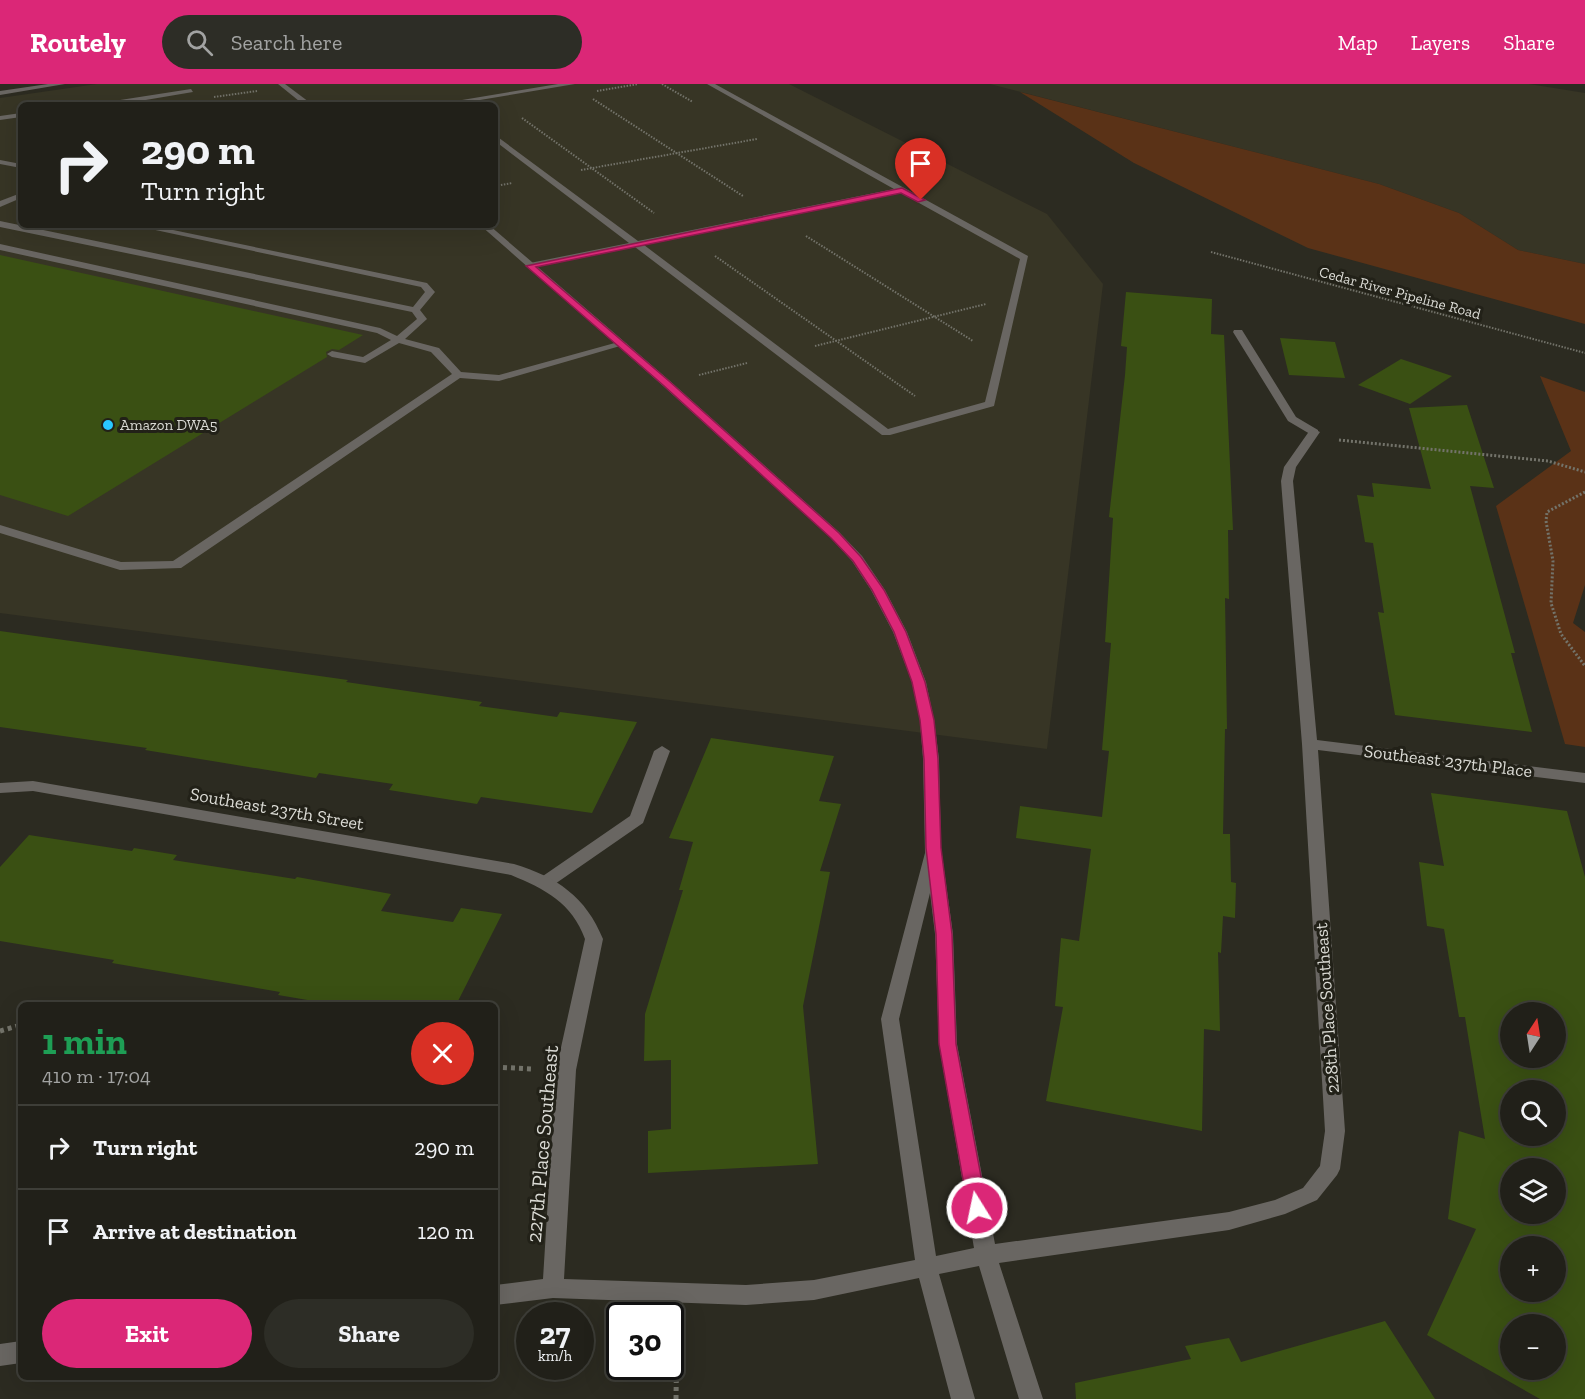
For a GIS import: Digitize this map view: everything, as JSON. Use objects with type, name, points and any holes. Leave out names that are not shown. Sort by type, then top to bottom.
[{"type":"street","points":[[0,93],[62,84]]},
{"type":"street","points":[[464,102],[572,84]]},
{"type":"street","points":[[498,138],[886,433],[990,404],[1025,258],[710,84]]},
{"type":"street","points":[[283,85],[305,102]]},
{"type":"street","points":[[123,102],[191,91]]},
{"type":"street","points":[[0,118],[18,115]]},
{"type":"street","points":[[0,162],[18,165]]},
{"type":"street","points":[[530,266],[902,190]]},
{"type":"street","points":[[0,204],[16,200]]},
{"type":"street","points":[[0,224],[18,228]]},
{"type":"street","points":[[19,228],[415,310],[422,319],[398,340],[365,360],[332,354]]},
{"type":"street","points":[[150,228],[424,285],[430,292],[415,310]]},
{"type":"street","points":[[487,228],[622,344],[835,535],[857,559],[878,590],[900,632],[919,682],[931,759],[933,848],[944,934],[948,1044],[986,1255],[1031,1399]]},
{"type":"street","points":[[0,247],[380,332],[398,340],[435,350],[458,375]]},
{"type":"street","points":[[1238,332],[1292,418],[1314,432]]},
{"type":"street","points":[[0,529],[120,566],[176,565],[458,375],[499,378],[622,344]]},
{"type":"street","name":"228th Place Southeast","points":[[927,1268],[986,1255],[1229,1221],[1278,1208],[1310,1194],[1329,1169],[1335,1131],[1310,744],[1287,481],[1290,466],[1314,432]]},
{"type":"street","name":"Southeast 237th Place","points":[[1310,744],[1585,778]]},
{"type":"street","points":[[546,882],[637,819],[662,752]]},
{"type":"street","name":"Southeast 237th Street","points":[[0,788],[33,786],[45,788],[514,870],[546,882]]},
{"type":"street","points":[[933,848],[890,1019],[927,1268],[963,1399]]},
{"type":"street","name":"227th Place Southeast","points":[[546,882],[576,904],[589,922],[594,939],[566,1070],[553,1288]]},
{"type":"street","points":[[498,1295],[553,1288],[746,1295],[814,1290],[927,1268]]},
{"type":"street","points":[[0,1355],[18,1352]]},
{"type":"path","points":[[209,98],[283,85]]},
{"type":"path","points":[[592,99],[747,198]]},
{"type":"path","points":[[522,118],[658,216]]},
{"type":"path","points":[[498,185],[797,132]]},
{"type":"path","points":[[803,234],[974,341]]},
{"type":"path","name":"Cedar River Pipeline Road","points":[[1211,252],[1585,354]]},
{"type":"path","points":[[711,253],[916,397]]},
{"type":"path","points":[[666,383],[987,304]]},
{"type":"path","points":[[1314,432],[1341,440],[1548,461],[1585,472]]},
{"type":"path","points":[[1585,492],[1547,512],[1546,520],[1553,561],[1551,603],[1562,634],[1585,666]]},
{"type":"path","points":[[0,1031],[18,1026]]},
{"type":"path","points":[[676,1399],[678,1292]]},
{"type":"shaded area","points":[[97,84],[789,84],[1047,214],[1103,284],[1047,749],[0,613],[0,98]]},
{"type":"shaded area","points":[[990,84],[1529,84],[1585,93],[1585,264],[1518,250],[1459,213],[1379,184]]},
{"type":"shaded area","points":[[1020,92],[1379,184],[1459,213],[1518,250],[1585,264],[1585,324],[1308,248],[1134,163]]},
{"type":"shaded area","points":[[1540,376],[1585,392],[1585,585],[1573,623],[1585,632],[1585,747],[1565,744],[1496,506],[1571,451]]},
{"type":"building","name":"Amazon DWA5","points":[[0,255],[363,335],[339,350],[332,349],[326,352],[327,357],[68,516],[0,495]]},
{"type":"building","points":[[1126,292],[1212,299],[1211,334],[1224,335],[1233,530],[1228,530],[1229,599],[1225,598],[1227,729],[1225,729],[1223,834],[1230,834],[1231,882],[1236,883],[1235,918],[1223,916],[1221,953],[1218,952],[1220,1031],[1204,1029],[1202,1131],[1046,1101],[1063,1007],[1055,1006],[1061,938],[1079,941],[1091,849],[1016,838],[1020,806],[1102,817],[1109,751],[1102,750],[1111,643],[1105,642],[1113,518],[1109,517],[1125,375],[1127,347],[1121,346]]},
{"type":"building","points":[[1280,338],[1335,342],[1345,378],[1289,375]]},
{"type":"building","points":[[1401,359],[1452,376],[1410,404],[1358,385]]},
{"type":"building","points":[[1467,405],[1494,488],[1470,486],[1515,653],[1511,653],[1532,732],[1395,715],[1378,612],[1384,613],[1373,543],[1365,542],[1357,495],[1374,497],[1372,483],[1431,489],[1409,408]]},
{"type":"building","points":[[0,631],[348,680],[346,682],[482,702],[479,706],[557,717],[560,712],[637,722],[592,813],[481,797],[477,804],[389,790],[393,784],[319,773],[316,778],[145,750],[147,748],[0,727]]},
{"type":"building","points":[[711,738],[834,756],[819,801],[841,804],[820,871],[830,872],[803,1006],[818,1164],[648,1173],[648,1131],[671,1129],[671,1060],[644,1061],[645,1014],[683,890],[679,890],[693,842],[669,838]]},
{"type":"building","points":[[1431,793],[1567,811],[1585,877],[1585,1399],[1540,1399],[1506,1380],[1566,1380],[1566,1314],[1500,1314],[1500,1376],[1427,1335],[1476,1229],[1448,1219],[1459,1131],[1485,1139],[1465,1017],[1459,1017],[1444,929],[1427,926],[1419,862],[1444,866]]},
{"type":"building","points":[[29,835],[132,851],[134,848],[177,855],[173,860],[295,879],[297,877],[391,894],[381,911],[453,922],[461,908],[502,914],[458,1002],[319,1002],[278,995],[280,992],[112,963],[114,960],[0,941],[0,867]]},
{"type":"building","points":[[1385,1321],[1435,1399],[1076,1399],[1075,1383],[1191,1359],[1185,1346],[1229,1338],[1241,1362]]},
{"type":"place","name":"Amazon DWA5","points":[[108,425]]},
{"type":"route","points":[[921,200],[902,190],[530,266],[622,344],[835,535],[857,559],[878,590],[900,632],[919,682],[927,720],[931,759],[933,848],[944,934],[948,1044],[977,1208]]}]
